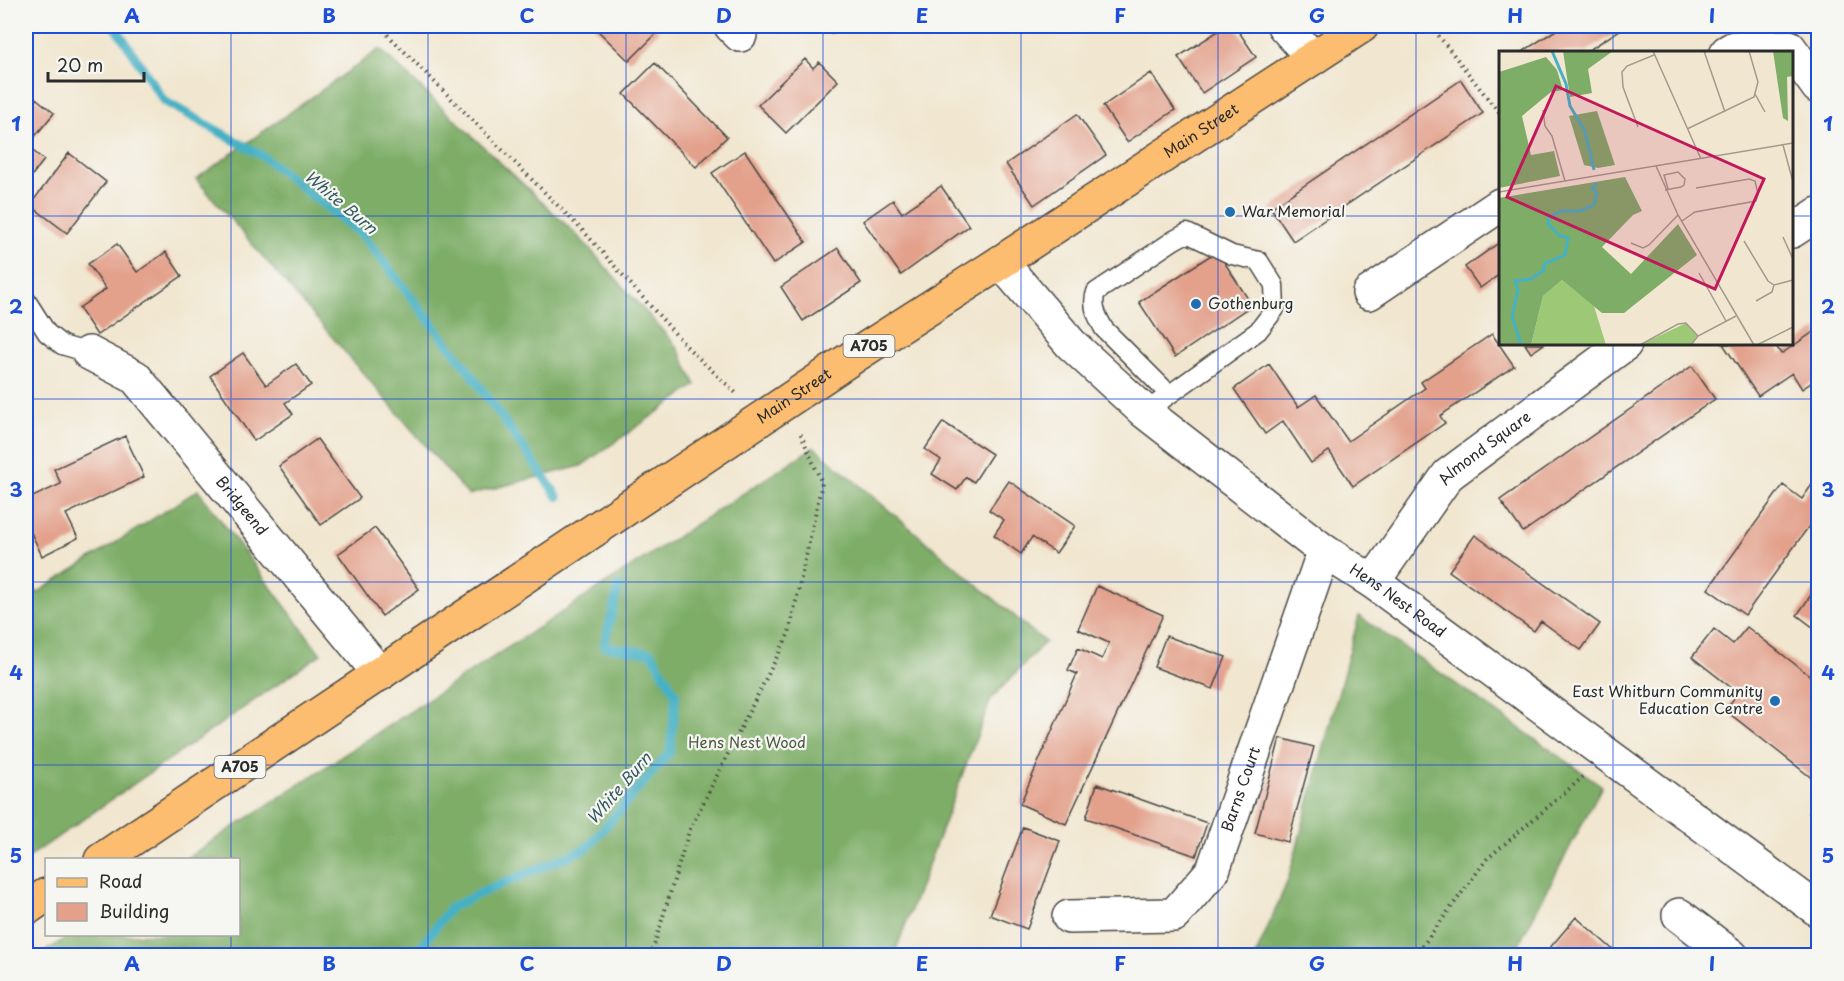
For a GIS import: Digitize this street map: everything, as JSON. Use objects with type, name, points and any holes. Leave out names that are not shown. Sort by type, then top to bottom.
[{"type":"main road","name":"Main Street","points":[[380,674],[774,410],[1362,26]]},
{"type":"main road","name":"A705","points":[[103,858],[380,674]]},
{"type":"main road","points":[[26,909],[45,896]]},
{"type":"street","points":[[1284,26],[1313,58]]},
{"type":"street","points":[[1728,51],[1734,48],[1789,47],[1792,51]]},
{"type":"street","points":[[1793,53],[1818,87]]},
{"type":"street","points":[[1370,293],[1499,207]]},
{"type":"street","points":[[1793,230],[1818,214]]},
{"type":"street","name":"Hens Nest Road","points":[[1001,262],[1071,344],[1157,403],[1324,551],[1373,582],[1818,910]]},
{"type":"street","name":"Almond Square","points":[[1373,582],[1448,475],[1623,345]]},
{"type":"street","name":"Bridgeend","points":[[89,353],[135,378],[380,674]]},
{"type":"street","name":"Barns Court","points":[[1069,916],[1174,915],[1214,870],[1324,551]]},
{"type":"street","points":[[1679,915],[1732,956]]},
{"type":"lane","points":[[1187,233],[1232,255],[1259,261],[1274,285],[1275,309],[1258,331],[1157,403],[1104,329],[1092,301],[1096,292],[1187,233]]},
{"type":"lane","points":[[26,300],[47,333],[62,345],[89,353]]},
{"type":"path","points":[[379,26],[586,234],[688,348],[774,410],[822,483],[789,633],[689,831],[651,956]]},
{"type":"path","points":[[1431,26],[1499,113]]},
{"type":"path","points":[[1414,956],[1487,859],[1608,755]]},
{"type":"green space","points":[[380,49],[580,238],[677,347],[696,385],[581,466],[468,495],[196,179]]},
{"type":"green space","name":"Hens Nest Wood","points":[[814,447],[1045,642],[991,699],[894,955],[39,955],[69,936],[240,936],[240,858],[187,858]]},
{"type":"green space","points":[[198,490],[321,654],[26,859],[26,578],[37,593]]},
{"type":"green space","points":[[1359,616],[1602,786],[1513,955],[1256,955],[1288,880]]},
{"type":"building","points":[[593,26],[654,26],[659,31],[629,61]]},
{"type":"building","points":[[822,26],[839,26],[831,34]]},
{"type":"building","points":[[1226,26],[1235,26],[1256,57],[1202,93],[1178,57]]},
{"type":"building","points":[[1562,26],[1626,26],[1588,51],[1524,51]]},
{"type":"building","points":[[805,59],[813,68],[819,62],[838,81],[786,133],[758,105]]},
{"type":"building","points":[[655,63],[727,137],[696,167],[624,94]]},
{"type":"building","points":[[1151,73],[1175,110],[1127,142],[1103,106]]},
{"type":"building","points":[[1461,80],[1483,113],[1293,241],[1271,208]]},
{"type":"building","points":[[26,90],[54,113],[27,146],[44,160],[26,183]]},
{"type":"building","points":[[1077,114],[1106,155],[1034,205],[1006,164]]},
{"type":"building","points":[[745,151],[806,242],[773,264],[712,173]]},
{"type":"building","points":[[69,153],[106,182],[67,233],[30,205]]},
{"type":"building","points":[[941,186],[969,226],[901,275],[863,221],[893,200],[902,213]]},
{"type":"building","points":[[1499,243],[1499,275],[1480,288],[1465,267]]},
{"type":"building","points":[[117,244],[137,272],[166,252],[182,276],[97,335],[79,308],[106,289],[88,264]]},
{"type":"building","points":[[838,248],[861,283],[803,321],[781,287]]},
{"type":"building","name":"Gothenburg","points":[[1217,251],[1252,305],[1175,357],[1139,302]]},
{"type":"building","points":[[1818,329],[1818,378],[1802,389],[1792,373],[1758,396],[1724,345],[1776,345],[1781,354]]},
{"type":"building","points":[[1492,334],[1514,366],[1440,416],[1445,423],[1353,486],[1329,451],[1311,463],[1283,421],[1265,434],[1234,389],[1269,364],[1298,407],[1316,395],[1348,441],[1425,388],[1421,382]]},
{"type":"building","points":[[1526,345],[1543,345],[1531,353]]},
{"type":"building","points":[[243,353],[266,385],[296,364],[311,385],[285,403],[293,414],[254,441],[210,376]]},
{"type":"building","points":[[1692,366],[1715,399],[1523,532],[1500,500]]},
{"type":"building","points":[[943,422],[992,454],[974,482],[966,477],[957,490],[932,474],[941,460],[925,449]]},
{"type":"building","points":[[125,436],[144,477],[66,514],[78,538],[42,556],[26,522],[26,500],[61,484],[54,469]]},
{"type":"building","points":[[317,439],[360,498],[321,525],[279,466]]},
{"type":"building","points":[[1818,476],[1818,522],[1814,519],[1745,615],[1708,589],[1783,485],[1802,499]]},
{"type":"building","points":[[1009,481],[1075,526],[1056,553],[1032,537],[1021,554],[994,535],[1004,520],[989,510]]},
{"type":"building","points":[[375,528],[419,589],[382,616],[338,554]]},
{"type":"building","points":[[1475,535],[1600,624],[1581,650],[1541,621],[1534,631],[1449,571]]},
{"type":"building","points":[[1818,585],[1818,631],[1797,615]]},
{"type":"building","points":[[1097,586],[1163,615],[1066,824],[1020,804],[1077,674],[1068,670],[1078,648],[1102,659],[1109,643],[1078,629]]},
{"type":"building","name":"East Whitburn Community Education Centre","points":[[1747,627],[1818,682],[1818,783],[1725,710],[1738,693],[1692,657],[1714,629],[1733,644]]},
{"type":"building","points":[[1166,636],[1226,657],[1213,689],[1154,667]]},
{"type":"building","points":[[1280,738],[1314,747],[1288,842],[1255,833]]},
{"type":"building","points":[[1097,784],[1207,823],[1196,856],[1086,818]]},
{"type":"building","points":[[1818,800],[1818,820],[1809,813]]},
{"type":"building","points":[[1023,827],[1060,841],[1027,929],[990,915]]},
{"type":"building","points":[[1576,917],[1620,956],[1543,956]]},
{"type":"waterway","name":"White Burn","points":[[115,26],[164,101],[261,155],[364,237],[466,367],[558,497]]},
{"type":"waterway","name":"White Burn","points":[[414,956],[450,908],[587,848],[670,752],[676,695],[652,653],[604,646],[619,586]]},
{"type":"place","name":"War Memorial","points":[[1230,212]]},
{"type":"place","name":"Gothenburg","points":[[1196,304]]},
{"type":"place","name":"East Whitburn Community Education Centre","points":[[1775,701]]}]
